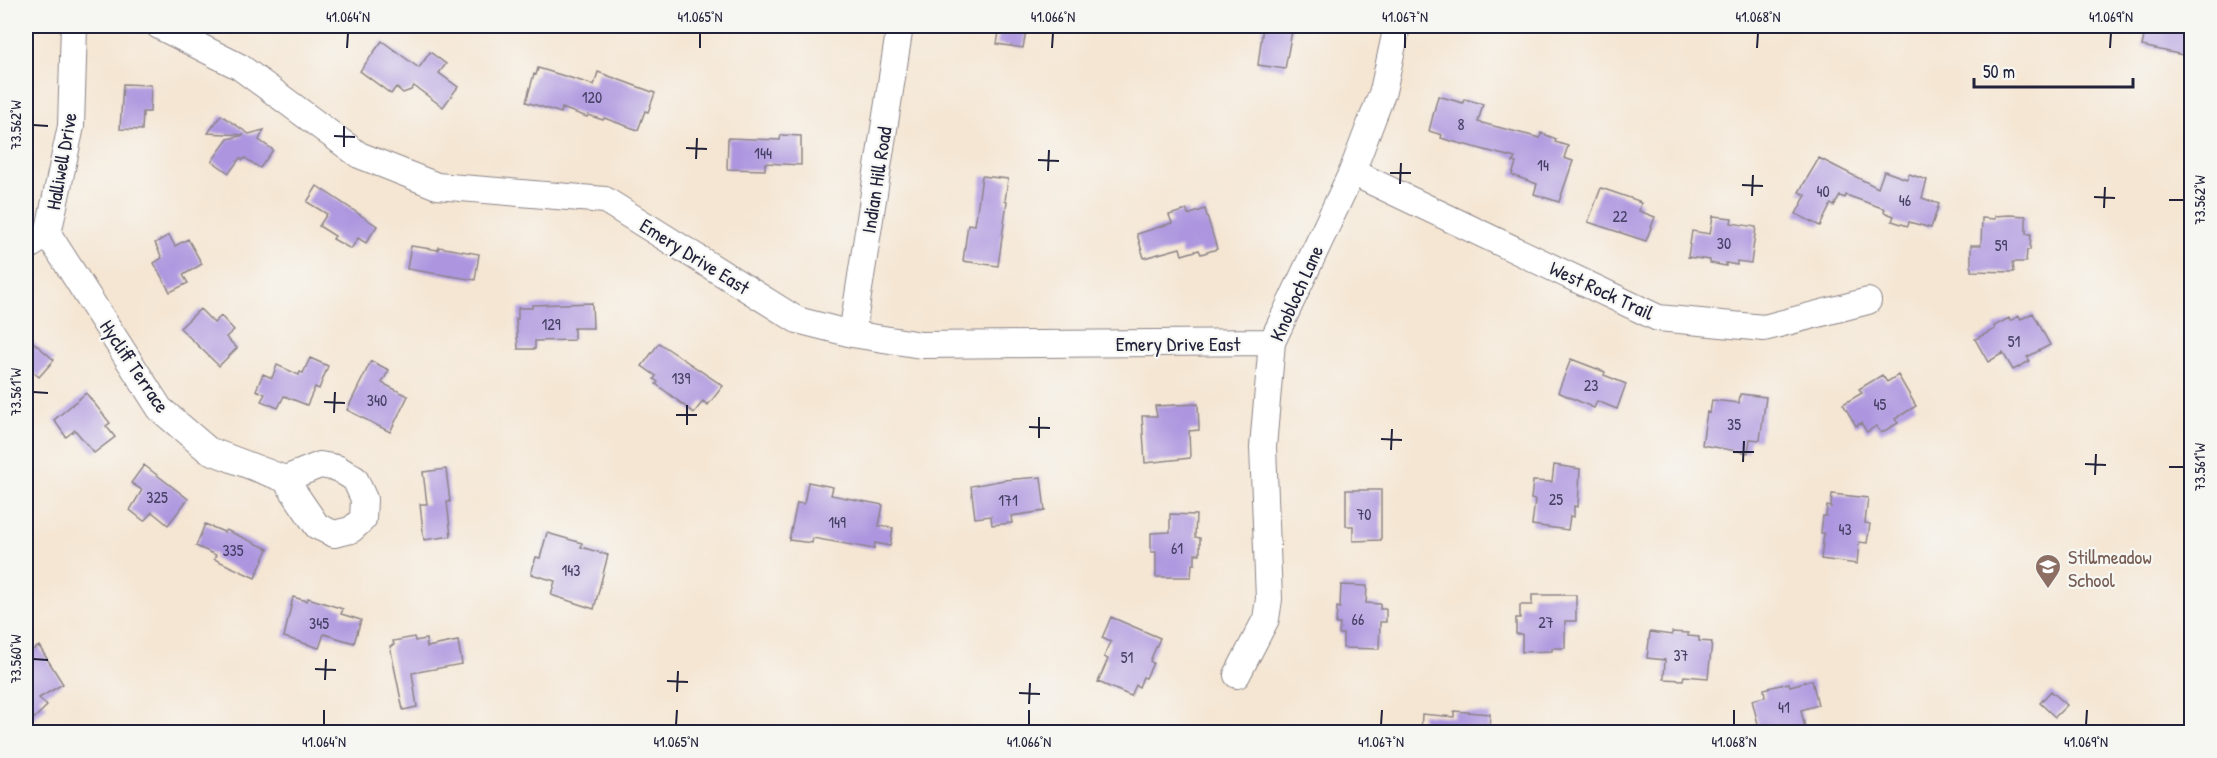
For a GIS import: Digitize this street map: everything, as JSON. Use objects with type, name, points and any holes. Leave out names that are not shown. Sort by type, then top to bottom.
[{"type":"street","name":"Halliwell Drive","points":[[26,248],[48,234],[70,126],[74,26]]},
{"type":"street","name":"Emery Drive East","points":[[159,26],[240,67],[359,155],[437,186],[605,200],[797,320],[852,334],[921,345],[1272,342]]},
{"type":"street","name":"Indian Hill Road","points":[[852,334],[900,26]]},
{"type":"street","name":"Knobloch Lane","points":[[1237,675],[1266,619],[1269,599],[1263,447],[1272,342],[1352,172],[1383,91],[1397,26]]},
{"type":"street","name":"West Rock Trail","points":[[1352,172],[1658,318],[1764,328],[1868,301]]},
{"type":"street","name":"Hycliff Terrace","points":[[48,234],[160,409],[208,450],[285,479]]},
{"type":"building","points":[[1000,26],[1027,26],[1023,48],[997,44]]},
{"type":"building","points":[[1263,26],[1293,26],[1285,69],[1258,65]]},
{"type":"building","points":[[2146,26],[2172,26],[2192,31],[2192,57],[2142,46]]},
{"type":"building","points":[[382,41],[419,68],[430,52],[446,64],[439,73],[458,87],[443,107],[414,86],[403,93],[396,87],[391,94],[360,71]]},
{"type":"building","points":[[538,68],[594,85],[598,72],[655,93],[638,130],[604,118],[603,120],[588,115],[587,117],[562,108],[561,113],[526,102]]},
{"type":"building","points":[[123,84],[151,85],[150,112],[143,112],[142,130],[120,129]]},
{"type":"building","points":[[1438,96],[1463,103],[1464,99],[1483,104],[1478,122],[1540,138],[1541,133],[1556,139],[1555,142],[1568,146],[1564,158],[1573,161],[1559,202],[1534,194],[1537,184],[1512,175],[1516,163],[1513,162],[1515,158],[1441,138],[1442,135],[1429,131]]},
{"type":"building","points":[[221,115],[249,134],[264,130],[259,140],[273,150],[260,168],[245,158],[243,160],[240,158],[229,173],[212,161],[228,139],[244,135],[208,133]]},
{"type":"building","points":[[781,135],[801,136],[801,165],[765,163],[765,170],[727,169],[728,138],[780,140]]},
{"type":"building","points":[[1819,158],[1878,188],[1884,171],[1907,179],[1909,174],[1927,180],[1922,198],[1939,204],[1931,228],[1909,222],[1908,226],[1892,221],[1894,216],[1884,212],[1885,209],[1846,195],[1845,198],[1840,196],[1834,206],[1831,204],[1820,226],[1796,214],[1806,195],[1799,192]]},
{"type":"building","points":[[982,176],[1008,179],[998,266],[963,261],[968,224],[975,225]]},
{"type":"building","points":[[317,186],[377,226],[366,243],[358,238],[351,249],[333,239],[335,236],[319,226],[327,214],[307,202]]},
{"type":"building","points":[[1601,188],[1639,201],[1641,203],[1639,211],[1655,217],[1646,241],[1588,222]]},
{"type":"building","points":[[1205,209],[1217,249],[1201,254],[1199,250],[1182,255],[1180,248],[1144,258],[1137,234],[1172,223],[1169,215],[1187,210],[1188,215]]},
{"type":"building","points":[[1713,216],[1732,218],[1731,223],[1756,227],[1751,263],[1737,261],[1737,265],[1726,263],[1726,266],[1710,263],[1710,260],[1688,257],[1692,231],[1710,234]]},
{"type":"building","points":[[1995,216],[2026,216],[2026,234],[2031,234],[2030,250],[2027,250],[2026,262],[2013,262],[2014,272],[1971,271],[1971,245],[1981,245],[1982,218],[1995,219]]},
{"type":"building","points":[[169,235],[175,246],[188,239],[202,264],[183,275],[188,283],[170,292],[154,263],[162,258],[155,243]]},
{"type":"building","points":[[411,246],[438,250],[439,247],[479,254],[475,280],[407,269]]},
{"type":"building","points":[[592,303],[593,328],[574,328],[574,340],[535,341],[535,349],[518,349],[516,319],[518,319],[518,308],[532,308],[532,305]]},
{"type":"building","points":[[200,309],[214,323],[221,316],[234,330],[226,337],[237,348],[219,366],[180,328]]},
{"type":"building","points":[[2033,313],[2050,345],[2027,357],[2030,361],[2013,370],[2003,353],[1988,362],[1975,339],[1995,329],[1994,326],[2009,318],[2010,321],[2019,316],[2021,319]]},
{"type":"building","points":[[26,336],[54,360],[39,377],[26,366]]},
{"type":"building","points":[[659,343],[723,386],[708,405],[703,401],[694,413],[656,384],[658,382],[654,379],[656,376],[642,366]]},
{"type":"building","points":[[310,358],[328,366],[319,389],[315,387],[307,405],[284,396],[278,408],[261,401],[265,394],[256,390],[263,374],[272,378],[277,365],[299,375],[300,372],[303,373]]},
{"type":"building","points":[[1571,359],[1605,372],[1604,375],[1626,384],[1617,409],[1597,401],[1594,408],[1558,392]]},
{"type":"building","points":[[371,361],[389,370],[382,383],[408,396],[390,432],[347,410]]},
{"type":"building","points":[[1882,375],[1887,382],[1898,375],[1916,406],[1895,419],[1898,423],[1881,433],[1876,426],[1867,432],[1861,423],[1856,426],[1843,404],[1862,393],[1859,389]]},
{"type":"building","points":[[86,393],[110,423],[106,426],[115,437],[94,453],[75,430],[66,437],[54,420]]},
{"type":"building","points":[[1740,394],[1766,397],[1760,440],[1750,439],[1748,453],[1702,445],[1707,412],[1710,413],[1712,400],[1739,403]]},
{"type":"building","points":[[1198,404],[1199,430],[1189,431],[1190,458],[1145,463],[1142,416],[1157,416],[1155,406]]},
{"type":"building","points":[[144,465],[188,499],[168,525],[152,512],[144,521],[130,510],[142,490],[131,483]]},
{"type":"building","points":[[1554,465],[1580,469],[1578,507],[1574,506],[1574,517],[1570,516],[1568,530],[1532,525],[1535,500],[1531,499],[1533,481],[1552,482]]},
{"type":"building","points":[[446,469],[451,536],[424,540],[420,504],[427,504],[423,472]]},
{"type":"building","points":[[1041,477],[1045,511],[1011,516],[1012,523],[992,525],[991,516],[975,518],[971,486]]},
{"type":"building","points":[[808,482],[833,487],[831,495],[883,505],[879,526],[893,528],[890,546],[875,543],[874,549],[813,538],[812,543],[789,540],[797,503],[804,504]]},
{"type":"building","points":[[1346,490],[1381,490],[1381,540],[1353,541],[1353,526],[1346,526]]},
{"type":"building","points":[[1832,494],[1868,498],[1865,523],[1870,524],[1867,543],[1859,542],[1857,564],[1821,559],[1823,516],[1826,516],[1827,506],[1831,507]]},
{"type":"building","points":[[1170,514],[1196,515],[1195,537],[1200,538],[1200,554],[1195,554],[1191,577],[1156,577],[1156,552],[1151,552],[1151,533],[1170,532]]},
{"type":"building","points":[[205,524],[224,532],[226,530],[268,549],[255,578],[214,559],[216,555],[196,546]]},
{"type":"building","points":[[547,533],[582,543],[581,547],[608,555],[594,609],[551,595],[555,581],[531,574],[536,557],[540,558]]},
{"type":"building","points":[[1341,585],[1367,586],[1366,603],[1380,604],[1380,609],[1386,609],[1386,622],[1380,622],[1379,649],[1343,648],[1343,634],[1339,634],[1340,624],[1336,624],[1337,607],[1340,608]]},
{"type":"building","points":[[1532,595],[1576,595],[1576,621],[1565,621],[1565,648],[1522,652],[1522,634],[1516,634],[1516,618],[1520,618],[1520,605],[1532,605]]},
{"type":"building","points":[[293,597],[307,601],[308,598],[343,609],[341,614],[361,620],[354,643],[324,634],[319,648],[284,637]]},
{"type":"building","points":[[1111,617],[1160,638],[1150,661],[1153,663],[1146,678],[1143,677],[1139,687],[1136,685],[1131,696],[1098,682],[1108,659],[1104,657],[1111,642],[1102,638]]},
{"type":"building","points":[[1650,632],[1672,635],[1672,632],[1688,633],[1688,636],[1699,637],[1699,641],[1712,642],[1708,678],[1684,676],[1683,680],[1664,679],[1665,660],[1647,658]]},
{"type":"building","points":[[414,637],[415,641],[426,639],[427,647],[458,641],[462,664],[412,673],[417,707],[403,710],[390,646],[394,645],[393,641]]},
{"type":"building","points":[[39,646],[63,684],[39,698],[47,706],[26,726],[26,654]]},
{"type":"building","points":[[1812,680],[1818,705],[1801,710],[1805,728],[1787,732],[1786,728],[1760,732],[1752,700],[1765,697],[1764,689],[1789,683],[1790,686]]},
{"type":"building","points":[[2051,691],[2067,705],[2055,717],[2040,703]]},
{"type":"building","points":[[1454,711],[1490,714],[1489,732],[1421,732],[1422,714],[1454,717]]},
{"type":"place","name":"Stillmeadow School","points":[[2048,590]]}]
